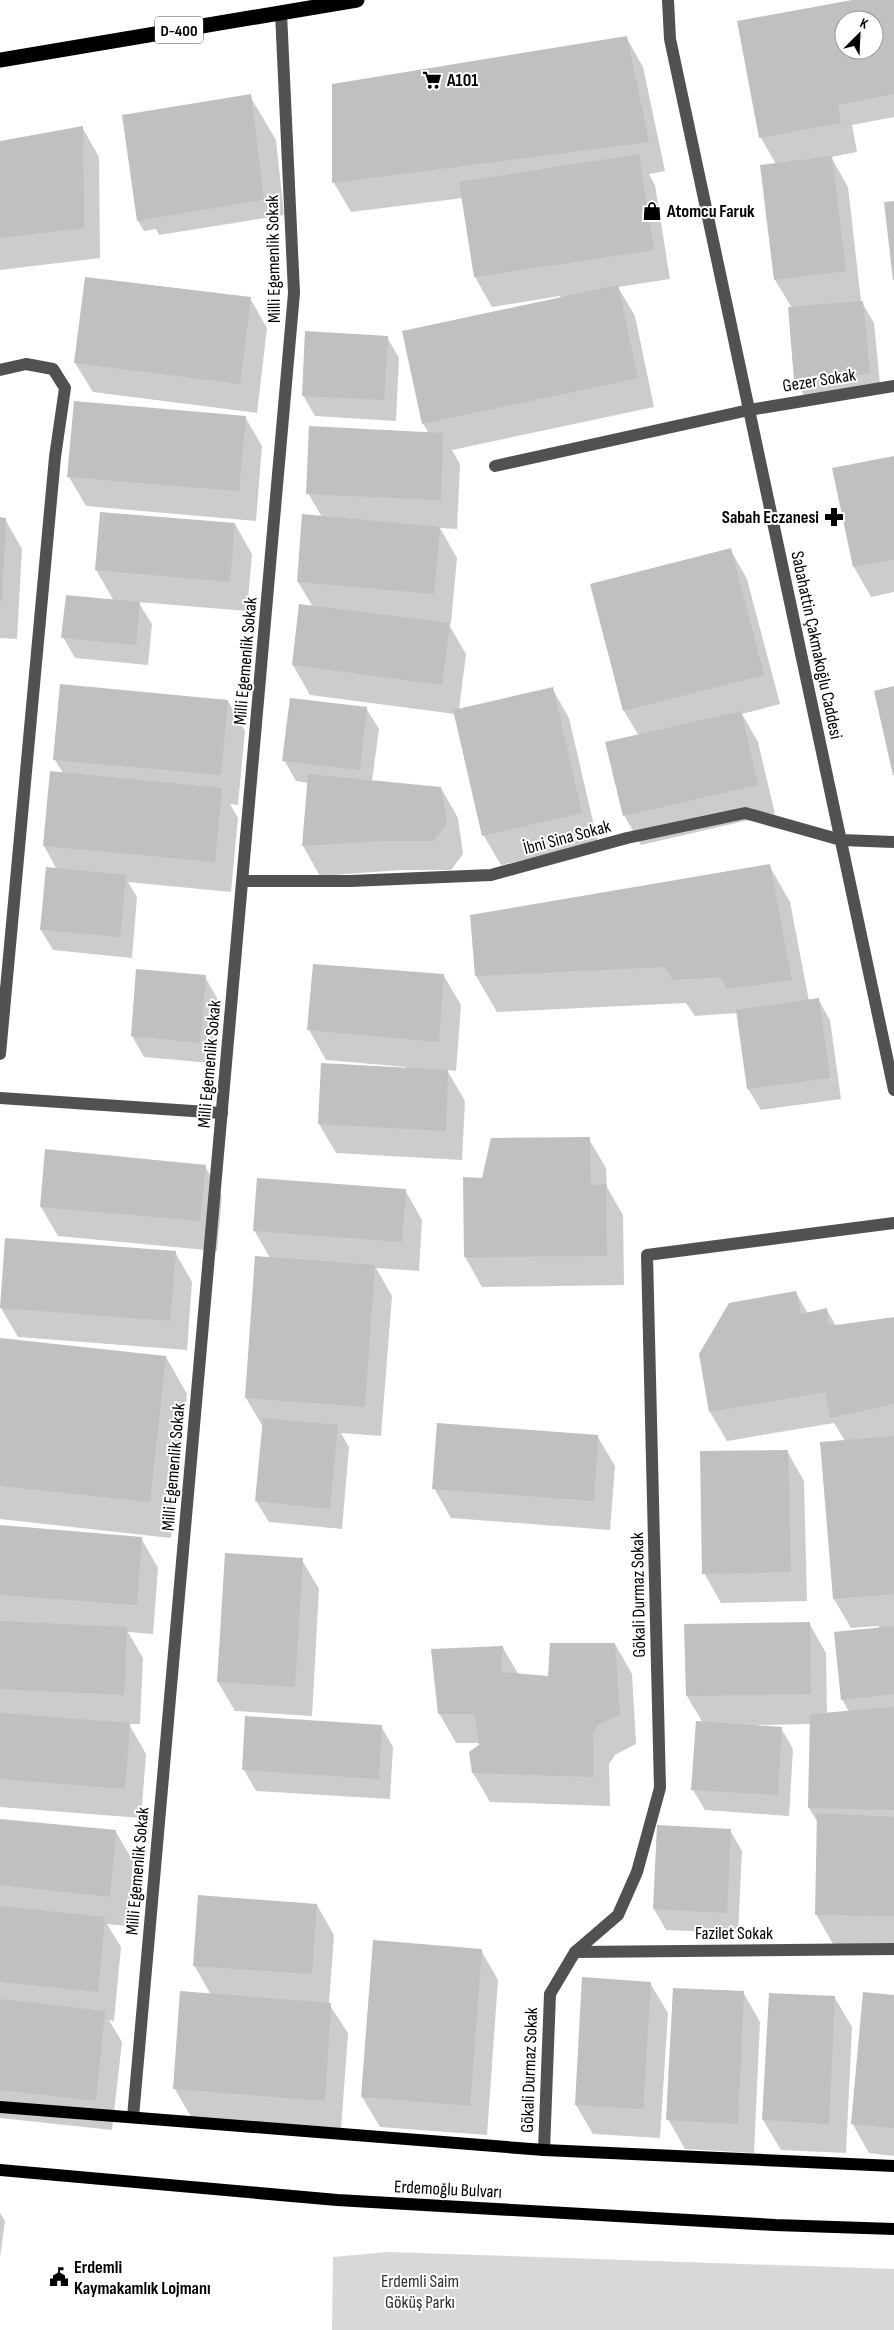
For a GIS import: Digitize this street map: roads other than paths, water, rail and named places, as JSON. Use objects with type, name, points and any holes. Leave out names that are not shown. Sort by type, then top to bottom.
[{"type":"highway","name":"D-400","points":[[0,60],[357,0]]},
{"type":"main road","points":[[0,2107],[544,2150],[894,2166]]},
{"type":"main road","name":"Erdemoğlu Bulvarı","points":[[0,2170],[337,2200],[894,2230]]},
{"type":"street","name":"Sabahattin Çakmakoğlu Caddesi","points":[[668,0],[670,39],[894,1090]]},
{"type":"street","name":"Milli Egemenlik Sokak","points":[[133,2117],[294,293],[281,13]]},
{"type":"street","points":[[0,370],[26,364],[53,369],[65,388],[55,457],[0,1054]]},
{"type":"street","name":"Gezer Sokak","points":[[495,466],[749,410],[894,386]]},
{"type":"street","name":"İbni Sina Sokak","points":[[243,881],[350,881],[490,875],[627,838],[745,813],[841,840],[894,842]]},
{"type":"street","points":[[0,1098],[222,1113]]},
{"type":"street","name":"Gökali Durmaz Sokak","points":[[544,2150],[550,1994],[575,1952],[618,1915],[637,1872],[660,1788],[647,1255],[894,1223]]},
{"type":"street","name":"Fazilet Sokak","points":[[575,1952],[894,1949]]},
{"type":"place","name":"A101","points":[[432,80]]},
{"type":"place","name":"Atomcu Faruk","points":[[652,211]]},
{"type":"place","name":"Sabah Eczanesi","points":[[834,517]]},
{"type":"place","name":"Erdemli Kaymakamlık Lojmanı","points":[[59,2277]]},
{"type":"park label","name":"Erdemli Saim Göküş Parkı","points":[[420,2291]]}]
